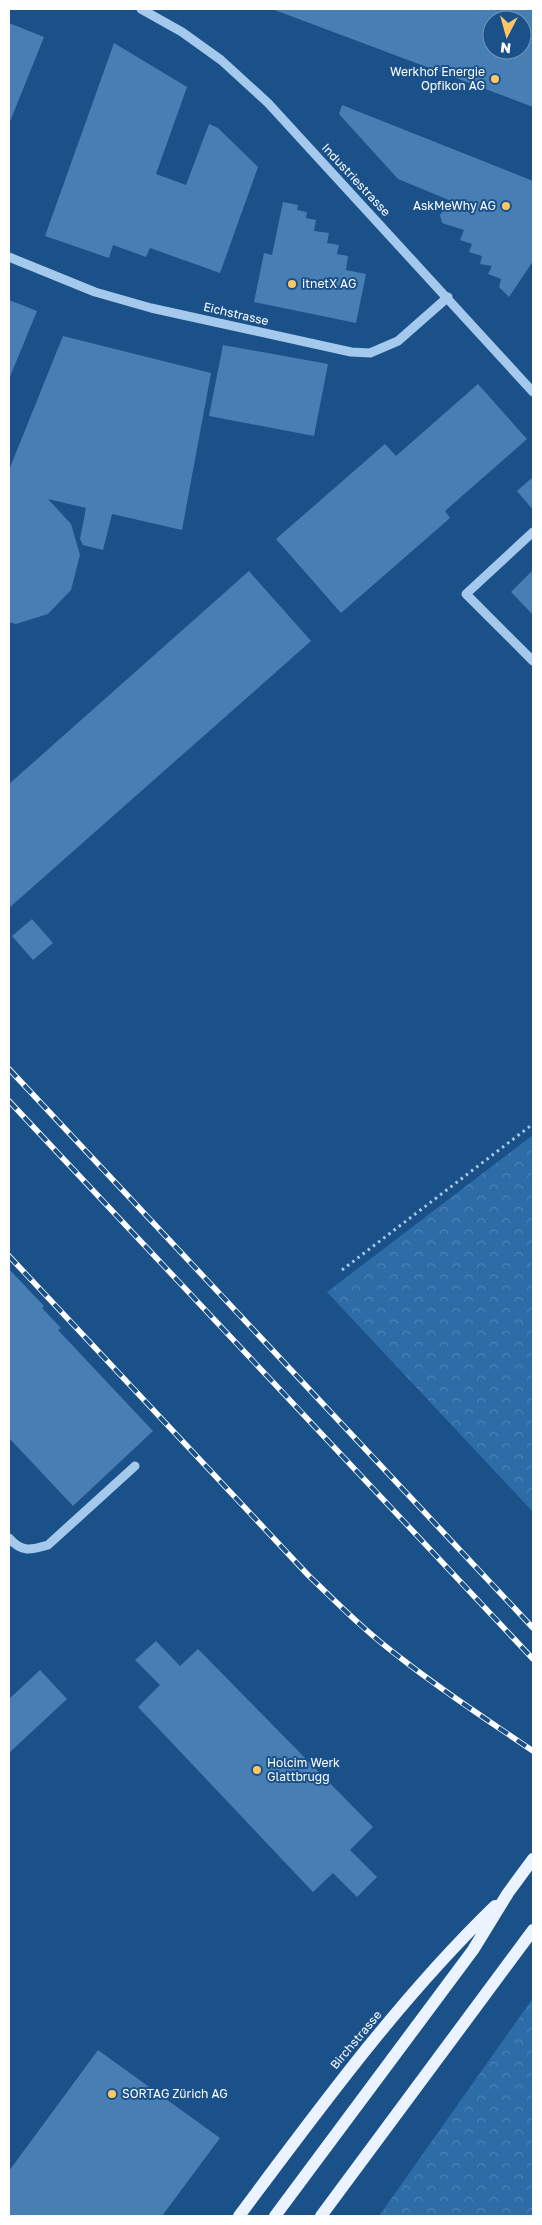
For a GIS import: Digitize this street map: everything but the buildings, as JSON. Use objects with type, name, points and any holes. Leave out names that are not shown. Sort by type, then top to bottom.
[{"type":"main road","name":"Birchstrasse","points":[[275,2216],[473,1950],[508,1893],[533,1859]]},
{"type":"main road","name":"Birchstrasse","points":[[239,2216],[348,2070],[459,1941],[508,1893]]},
{"type":"main road","points":[[321,2216],[533,1930]]},
{"type":"street","name":"Industriestrasse","points":[[141,9],[182,32],[238,73],[448,297],[533,392]]},
{"type":"street","name":"Eichstrasse","points":[[9,257],[95,292],[151,308],[351,352],[370,353],[398,341],[448,297]]},
{"type":"street","points":[[533,532],[466,594],[533,662]]},
{"type":"street","points":[[9,1538],[14,1544],[30,1551],[48,1545],[135,1466]]},
{"type":"path","points":[[342,1270],[533,1124]]},
{"type":"green space","points":[[533,1135],[533,1512],[327,1292]]},
{"type":"green space","points":[[533,1998],[533,2216],[379,2216]]},
{"type":"railway","points":[[9,1069],[533,1628]]},
{"type":"railway","points":[[9,1101],[533,1659]]},
{"type":"railway","points":[[9,1256],[308,1575],[342,1608],[377,1639],[418,1671],[533,1751]]},
{"type":"place","name":"Werkhof Energie Opfikon AG","points":[[495,79]]},
{"type":"place","name":"AskMeWhy AG","points":[[506,206]]},
{"type":"place","name":"itnetX AG","points":[[292,284]]},
{"type":"place","name":"Holcim Werk Glattbrugg","points":[[257,1770]]},
{"type":"place","name":"SORTAG Zürich AG","points":[[112,2094]]}]
